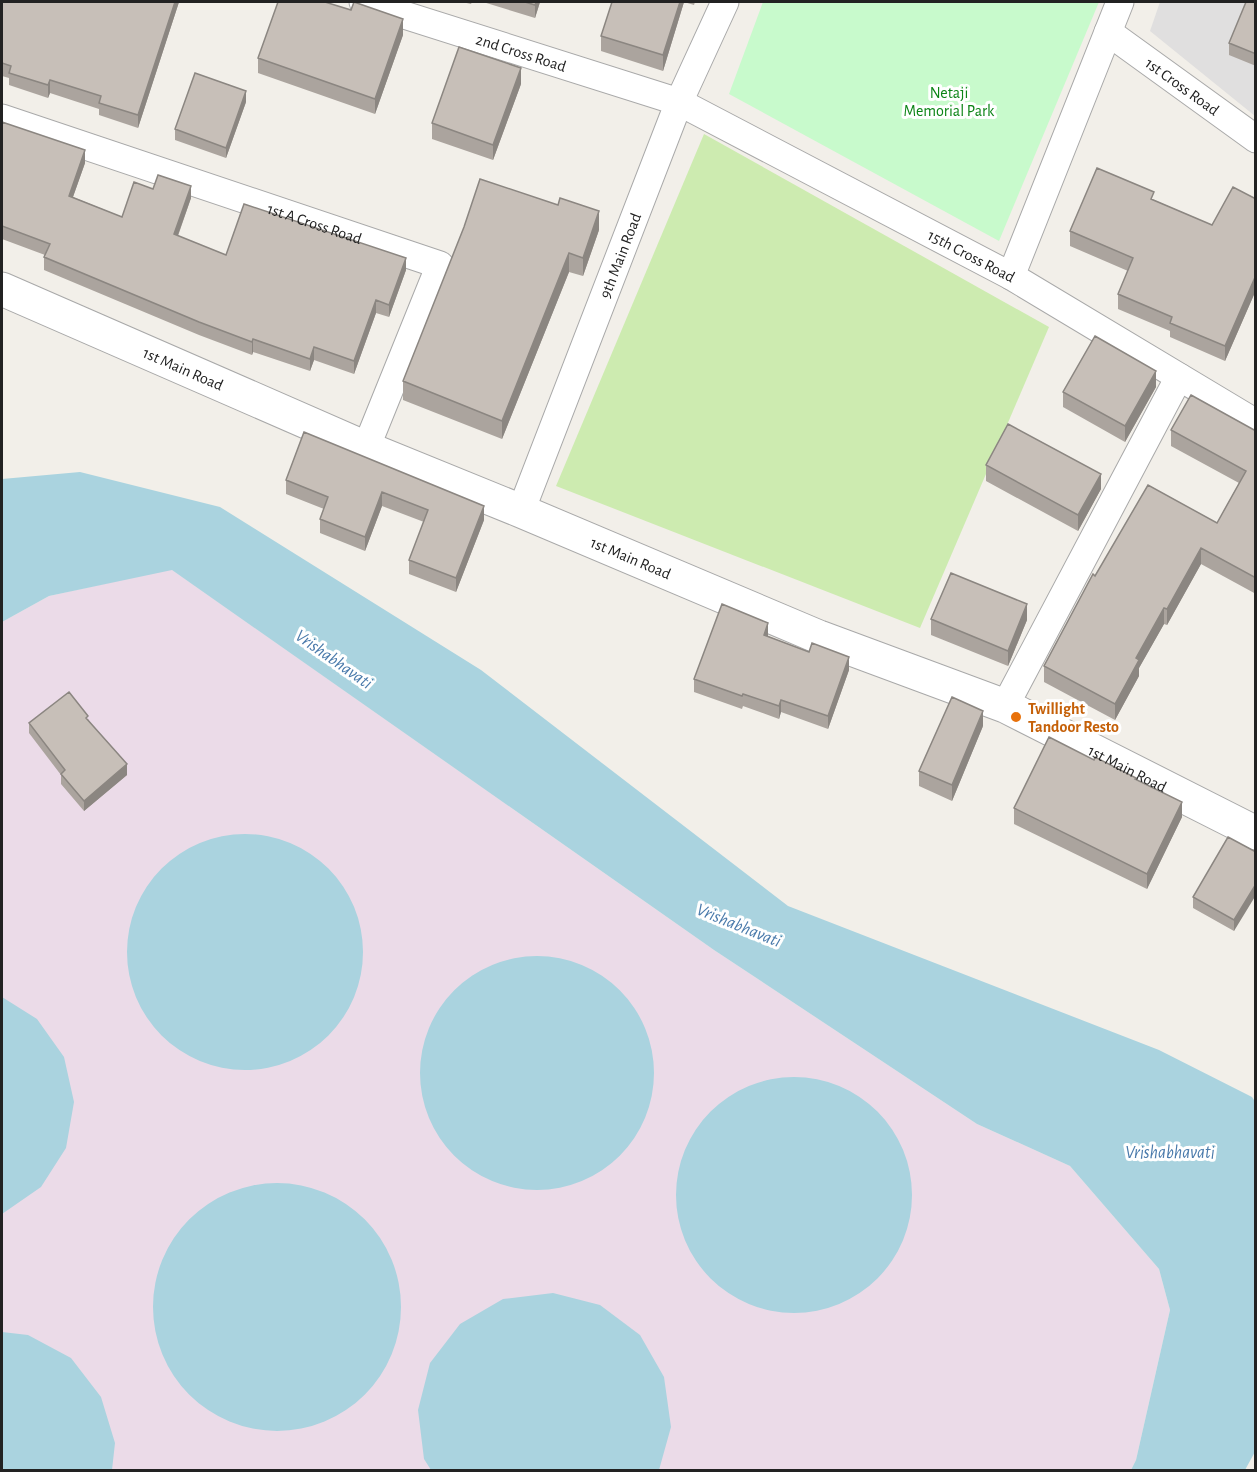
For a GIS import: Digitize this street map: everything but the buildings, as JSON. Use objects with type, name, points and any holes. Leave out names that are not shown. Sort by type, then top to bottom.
[{"type":"street","name":"2nd Cross Road","points":[[363,2],[679,102]]},
{"type":"street","name":"9th Main Road","points":[[521,511],[679,102],[725,2]]},
{"type":"street","points":[[1011,276],[1120,2]]},
{"type":"street","name":"1st Cross Road","points":[[1108,32],[1256,140]]},
{"type":"street","name":"15th Cross Road","points":[[679,102],[1011,276],[1256,423]]},
{"type":"street","name":"1st A Cross Road","points":[[2,118],[440,265],[366,448]]},
{"type":"street","name":"1st Main Road","points":[[2,289],[366,448],[819,637],[1005,706],[1256,833]]},
{"type":"street","points":[[1005,706],[1179,377]]},
{"type":"shaded area","points":[[1160,2],[1255,2],[1255,116],[1150,31]]},
{"type":"shaded area","points":[[171,569],[714,950],[977,1124],[1070,1166],[1159,1269],[1170,1310],[1136,1460],[1131,1470],[2,1470],[2,622],[49,596]]},
{"type":"green space","name":"Netaji Memorial Park","points":[[763,2],[1099,2],[999,241],[729,94]]},
{"type":"green space","points":[[704,134],[1049,327],[920,628],[556,486]]},
{"type":"water","name":"Vrishabhavati","points":[[80,472],[220,507],[481,670],[788,906],[1159,1050],[1252,1097],[1256,1103],[1256,1450],[1245,1470],[1131,1470],[1136,1460],[1170,1310],[1159,1269],[1070,1166],[977,1124],[714,950],[172,570],[49,596],[2,622],[2,479]]},
{"type":"water","points":[[245,834],[290,843],[320,861],[336,877],[354,907],[363,952],[354,997],[336,1027],[320,1043],[290,1061],[245,1070],[200,1061],[170,1043],[154,1027],[136,997],[127,952],[136,907],[154,877],[170,861],[200,843]]},
{"type":"water","points":[[525,956],[549,956],[582,964],[592,969],[612,982],[628,998],[646,1028],[654,1061],[654,1085],[646,1118],[628,1148],[612,1164],[582,1182],[549,1190],[525,1190],[492,1182],[482,1177],[462,1164],[446,1148],[428,1118],[420,1085],[420,1061],[428,1028],[433,1018],[446,998],[462,982],[492,964]]},
{"type":"water","points":[[2,997],[37,1019],[64,1057],[74,1102],[66,1148],[41,1187],[2,1214]]},
{"type":"water","points":[[794,1077],[839,1086],[869,1104],[885,1120],[903,1150],[912,1195],[903,1240],[885,1270],[869,1286],[839,1304],[794,1313],[749,1304],[719,1286],[703,1270],[685,1240],[676,1195],[685,1150],[703,1120],[719,1104],[749,1086]]},
{"type":"water","points":[[265,1183],[289,1183],[313,1188],[336,1197],[365,1219],[387,1248],[392,1259],[399,1283],[401,1307],[399,1331],[392,1355],[387,1366],[365,1395],[336,1417],[325,1422],[289,1431],[265,1431],[241,1426],[218,1417],[198,1403],[181,1386],[167,1366],[158,1343],[153,1319],[153,1295],[158,1271],[167,1248],[181,1228],[198,1211],[218,1197],[241,1188]]},
{"type":"water","points":[[553,1293],[600,1305],[640,1335],[664,1377],[671,1427],[659,1470],[431,1470],[424,1459],[418,1410],[430,1363],[460,1324],[503,1299]]},
{"type":"water","points":[[2,1332],[28,1335],[71,1358],[101,1397],[115,1443],[112,1470],[2,1470]]},
{"type":"place","name":"Twillight Tandoor Resto","points":[[1016,717]]}]
